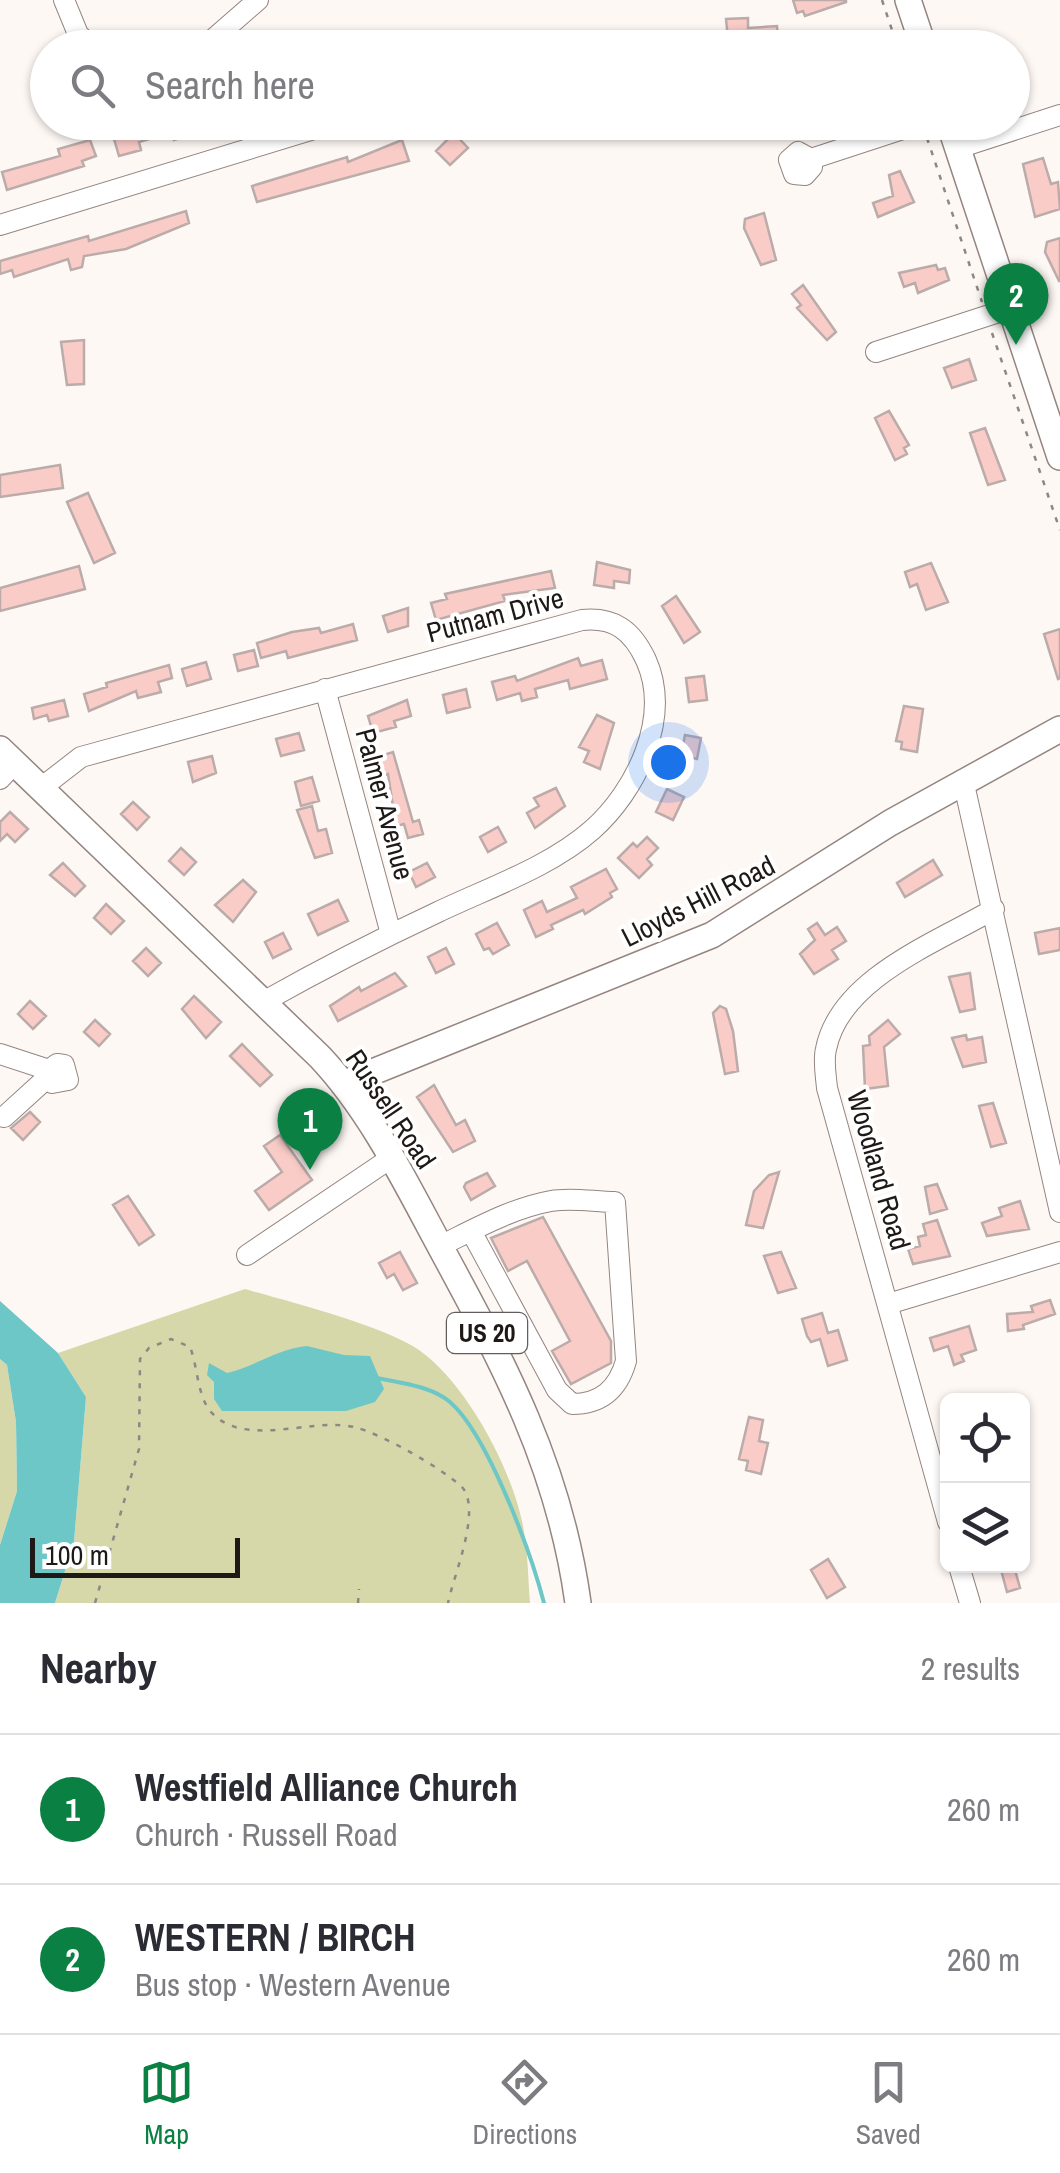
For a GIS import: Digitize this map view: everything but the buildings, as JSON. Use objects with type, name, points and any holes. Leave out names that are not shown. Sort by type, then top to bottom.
[{"type":"main road","points":[[908,0],[918,30]]},
{"type":"main road","points":[[955,140],[1060,457]]},
{"type":"main road","name":"Lloyds Hill Road","points":[[343,1084],[699,941],[962,780],[1060,730]]},
{"type":"main road","name":"Russell Road","points":[[5,763],[41,788],[343,1084],[440,1246],[539,1442],[566,1522],[578,1603]]},
{"type":"street","points":[[64,0],[76,30]]},
{"type":"street","points":[[224,30],[258,0]]},
{"type":"street","points":[[1030,125],[1060,116]]},
{"type":"street","points":[[0,225],[278,140]]},
{"type":"street","points":[[812,159],[870,140]]},
{"type":"street","points":[[958,148],[984,140]]},
{"type":"street","points":[[876,352],[1011,308]]},
{"type":"street","name":"Putnam Drive","points":[[41,788],[80,757],[599,618],[616,623],[632,636],[654,680],[653,716],[642,760],[625,792],[595,826],[498,884],[391,934],[262,1002]]},
{"type":"street","name":"Palmer Avenue","points":[[325,689],[391,934]]},
{"type":"street","points":[[962,780],[1060,1212]]},
{"type":"street","name":"Woodland Road","points":[[940,1493],[828,1088],[826,1048],[848,1004],[868,985],[994,909]]},
{"type":"street","points":[[0,1054],[49,1074],[4,1117]]},
{"type":"street","points":[[247,1255],[390,1158]]},
{"type":"street","points":[[440,1246],[471,1231],[553,1200],[616,1202],[626,1361],[621,1379],[606,1395],[590,1404],[572,1404],[557,1390],[471,1231]]},
{"type":"street","points":[[888,1304],[1060,1252]]},
{"type":"street","points":[[962,1573],[970,1603]]},
{"type":"path","points":[[882,0],[892,30]]},
{"type":"path","points":[[95,1603],[139,1448],[140,1358],[148,1348],[171,1339],[190,1347],[207,1406],[222,1422],[264,1430],[320,1424],[356,1427],[462,1486],[470,1500],[470,1515],[448,1603]]},
{"type":"path","points":[[358,1589],[358,1603]]},
{"type":"green space","points":[[245,1289],[383,1332],[419,1350],[437,1365],[485,1429],[509,1479],[523,1526],[530,1603],[55,1603],[74,1542],[86,1397],[58,1353]]},
{"type":"green space","points":[[0,1359],[7,1365],[16,1422],[17,1491],[0,1545]]},
{"type":"water","points":[[0,1301],[58,1353],[86,1397],[74,1542],[55,1603],[0,1603],[0,1545],[17,1491],[16,1422],[7,1365],[0,1359]]},
{"type":"water","points":[[307,1346],[344,1355],[370,1356],[384,1389],[375,1402],[346,1411],[222,1411],[214,1399],[214,1382],[207,1375],[209,1363],[227,1373]]},
{"type":"waterway","points":[[377,1378],[434,1392],[464,1418],[506,1496],[544,1603]]},
{"type":"place","name":"WESTERN / BIRCH","points":[[1016,345]]},
{"type":"place","name":"Westfield Alliance Church","points":[[310,1170]]}]
